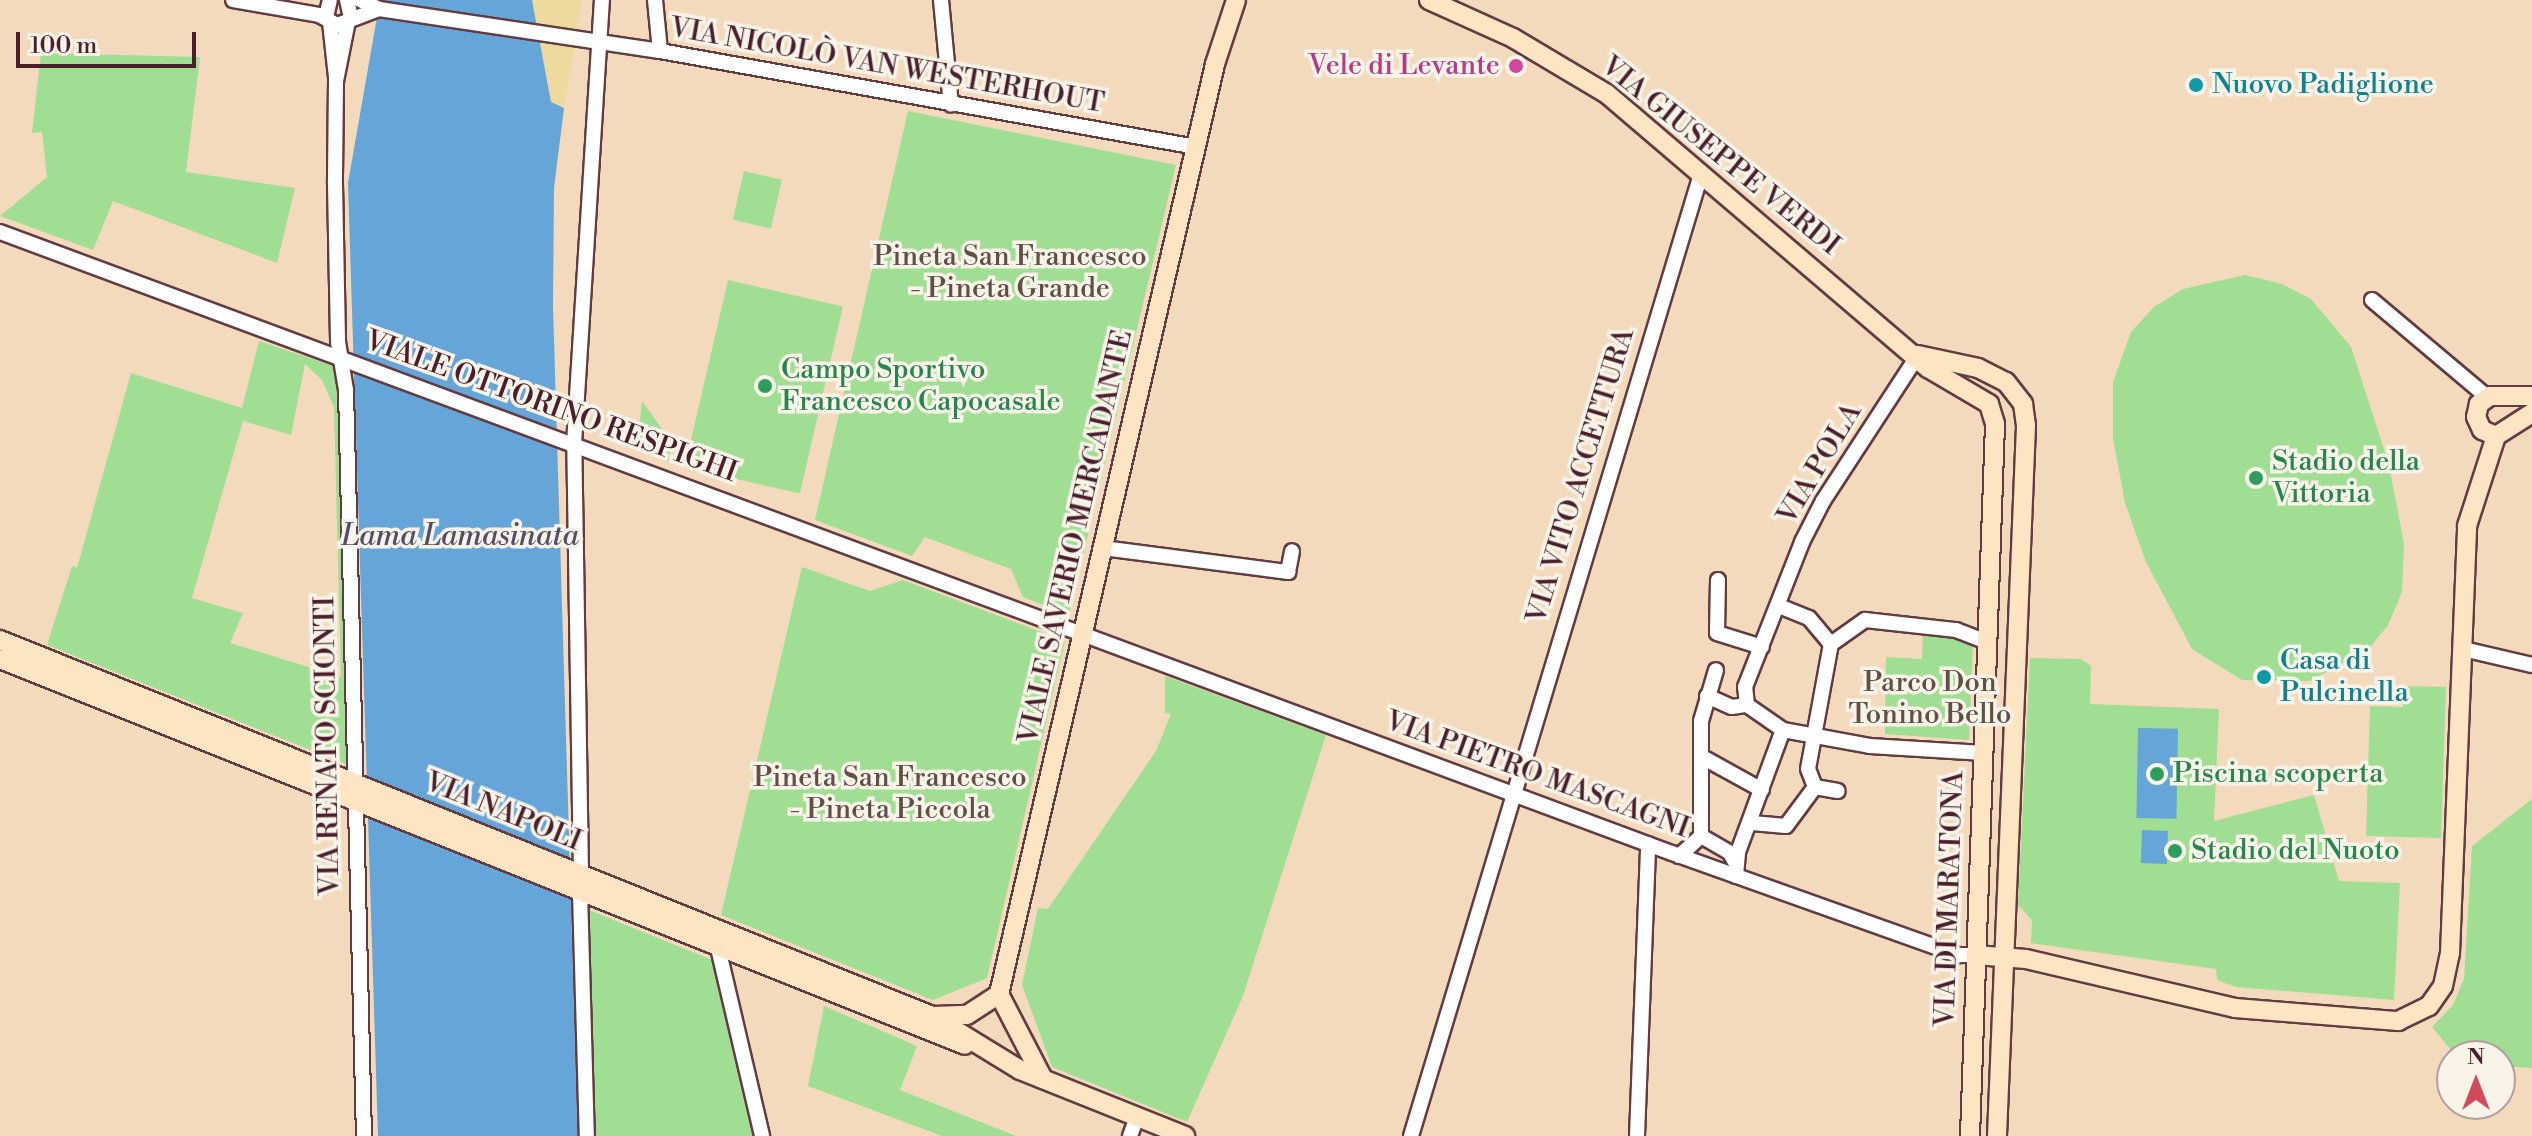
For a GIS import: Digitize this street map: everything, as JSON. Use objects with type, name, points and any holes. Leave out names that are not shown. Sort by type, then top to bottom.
[{"type":"main road","name":"VIALE SAVERIO MERCADANTE","points":[[999,994],[1196,147],[1236,0]]},
{"type":"main road","name":"VIA GIUSEPPE VERDI","points":[[1429,0],[1465,6],[1607,94],[1918,355],[1928,368],[1989,404],[1995,424]]},
{"type":"main road","name":"VIA GIUSEPPE VERDI","points":[[1918,355],[1978,368],[2006,382],[2023,404],[2026,426]]},
{"type":"main road","points":[[2496,436],[2484,431],[2477,420],[2478,407],[2487,397],[2532,396]]},
{"type":"main road","points":[[1976,955],[2004,957],[2215,1005],[2385,1021],[2420,1013],[2443,986],[2450,953],[2467,519],[2496,436],[2525,418]]},
{"type":"main road","name":"VIA DI MARATONA","points":[[1970,1136],[1995,424]]},
{"type":"main road","name":"VIA DI MARATONA","points":[[1997,1136],[2026,426]]},
{"type":"main road","name":"VIA NAPOLI","points":[[0,640],[358,794]]},
{"type":"main road","points":[[1988,642],[2019,643]]},
{"type":"main road","name":"VIA NAPOLI","points":[[0,659],[932,1016],[979,1049]]},
{"type":"main road","name":"VIA NAPOLI","points":[[581,882],[718,948],[979,1049],[1043,1079],[1185,1136]]},
{"type":"main road","points":[[932,1016],[967,1015],[999,994],[1043,1079]]},
{"type":"street","name":"VIA NICOLÒ VAN WESTERHOUT","points":[[233,0],[328,20],[350,19],[379,9]]},
{"type":"street","points":[[330,0],[328,20],[336,81]]},
{"type":"street","points":[[336,81],[350,19],[347,0]]},
{"type":"street","name":"VIA NICOLÒ VAN WESTERHOUT","points":[[360,0],[379,9],[660,51],[1196,147]]},
{"type":"street","points":[[587,1136],[570,443],[594,42],[602,0]]},
{"type":"street","points":[[655,0],[660,51]]},
{"type":"street","points":[[941,0],[951,105]]},
{"type":"street","name":"VIA RENATO SCIONTI","points":[[336,81],[358,794],[364,1136]]},
{"type":"street","name":"VIA VITO ACCETTURA","points":[[1411,1136],[1701,174]]},
{"type":"street","name":"VIALE OTTORINO RESPIGHI","points":[[0,232],[1082,634]]},
{"type":"street","points":[[2372,300],[2487,397]]},
{"type":"street","name":"VIA POLA","points":[[1747,705],[1745,687],[1823,501],[1918,355]]},
{"type":"street","points":[[1103,548],[1288,572],[1292,551]]},
{"type":"street","points":[[1718,580],[1717,633],[1762,647]]},
{"type":"street","points":[[1779,606],[1809,618],[1831,644]]},
{"type":"street","points":[[1815,787],[1808,769],[1818,734],[1831,644],[1865,620],[1956,630],[1988,642]]},
{"type":"street","name":"VIA PIETRO MASCAGNI","points":[[1082,634],[1679,856],[1736,869],[1944,950],[1976,955]]},
{"type":"street","points":[[2463,649],[2532,665]]},
{"type":"street","points":[[1679,856],[1701,836],[1704,758],[1701,721],[1716,670]]},
{"type":"street","points":[[1707,696],[1732,707],[1747,705],[1783,730],[1870,746],[1984,753]]},
{"type":"street","points":[[1736,869],[1783,730]]},
{"type":"street","points":[[1704,758],[1762,790]]},
{"type":"street","points":[[1815,787],[1838,791]]},
{"type":"street","points":[[1752,823],[1786,826],[1815,787]]},
{"type":"street","points":[[1701,836],[1730,853],[1736,869]]},
{"type":"street","points":[[1637,1136],[1648,844]]},
{"type":"street","points":[[718,948],[762,1136]]},
{"type":"street","points":[[1130,1136],[1137,1117]]},
{"type":"green space","points":[[41,53],[200,57],[186,172],[295,188],[277,263],[113,201],[93,250],[0,216],[47,177],[42,132],[32,133]]},
{"type":"green space","name":"Pineta San Francesco - Pineta Grande","points":[[908,111],[1176,165],[1069,615],[1023,597],[1011,569],[925,537],[912,556],[815,520]]},
{"type":"green space","points":[[744,171],[782,180],[771,228],[733,220]]},
{"type":"green space","name":"Stadio della Vittoria","points":[[2245,275],[2282,284],[2311,299],[2351,347],[2389,465],[2404,544],[2402,592],[2388,625],[2367,651],[2309,681],[2242,680],[2192,649],[2146,562],[2125,503],[2113,438],[2113,382],[2131,332],[2154,307],[2183,289]]},
{"type":"green space","name":"Campo Sportivo Francesco Capocasale","points":[[728,280],[843,307],[800,494],[685,467]]},
{"type":"green space","points":[[259,341],[336,367],[341,378],[351,766],[47,645],[72,566],[77,568],[131,373],[242,408]],"holes":[[[305,364],[322,380],[334,407],[341,677],[230,643],[243,613],[192,598],[243,421],[291,435]]]},
{"type":"green space","points":[[642,401],[672,443],[668,462],[637,450]]},
{"type":"green space","name":"Pineta San Francesco - Pineta Piccola","points":[[802,567],[870,591],[903,580],[1065,641],[987,978],[933,1000],[721,915]]},
{"type":"green space","name":"Parco Don Tonino Bello","points":[[1923,632],[1973,643],[1969,740],[1885,734],[1886,657],[1922,659]]},
{"type":"green space","name":"Stadio del Nuoto","points":[[2030,658],[2081,659],[2091,666],[2090,704],[2219,709],[2214,821],[2314,795],[2339,881],[2400,883],[2394,1000],[2236,987],[2217,980],[2216,969],[2031,943],[2032,920],[2018,905]]},
{"type":"green space","points":[[1165,676],[1326,735],[1243,996],[1187,1122],[1052,1067],[1022,985],[1038,908],[1048,909],[1156,751],[1171,714],[1165,713]]},
{"type":"green space","points":[[2404,686],[2446,687],[2441,838],[2366,836],[2370,706],[2403,707]]},
{"type":"green space","points":[[2532,799],[2532,1068],[2516,1067],[2516,1040],[2443,1040],[2432,1027],[2453,1005],[2464,979],[2472,846]]},
{"type":"green space","points":[[584,908],[717,962],[755,1136],[592,1136]]},
{"type":"green space","points":[[824,1006],[917,1046],[900,1090],[1016,1136],[942,1136],[808,1086]]},
{"type":"sand","points":[[532,0],[582,0],[564,108],[551,102]]},
{"type":"water","name":"Lama Lamasinata","points":[[380,0],[532,0],[551,102],[564,108],[554,188],[553,306],[578,1136],[378,1136],[348,183]]},
{"type":"water","name":"Piscina scoperta","points":[[2138,728],[2178,729],[2176,819],[2136,818]]},
{"type":"water","points":[[2142,830],[2168,831],[2167,864],[2141,863]]},
{"type":"place","name":"Vele di Levante","points":[[1516,66]]},
{"type":"place","name":"Nuovo Padiglione","points":[[2196,85]]},
{"type":"place","name":"Campo Sportivo Francesco Capocasale","points":[[765,386]]},
{"type":"place","name":"Stadio della Vittoria","points":[[2256,478]]},
{"type":"place","name":"Casa di Pulcinella","points":[[2264,677]]},
{"type":"place","name":"Piscina scoperta","points":[[2157,774]]},
{"type":"place","name":"Stadio del Nuoto","points":[[2175,851]]}]
